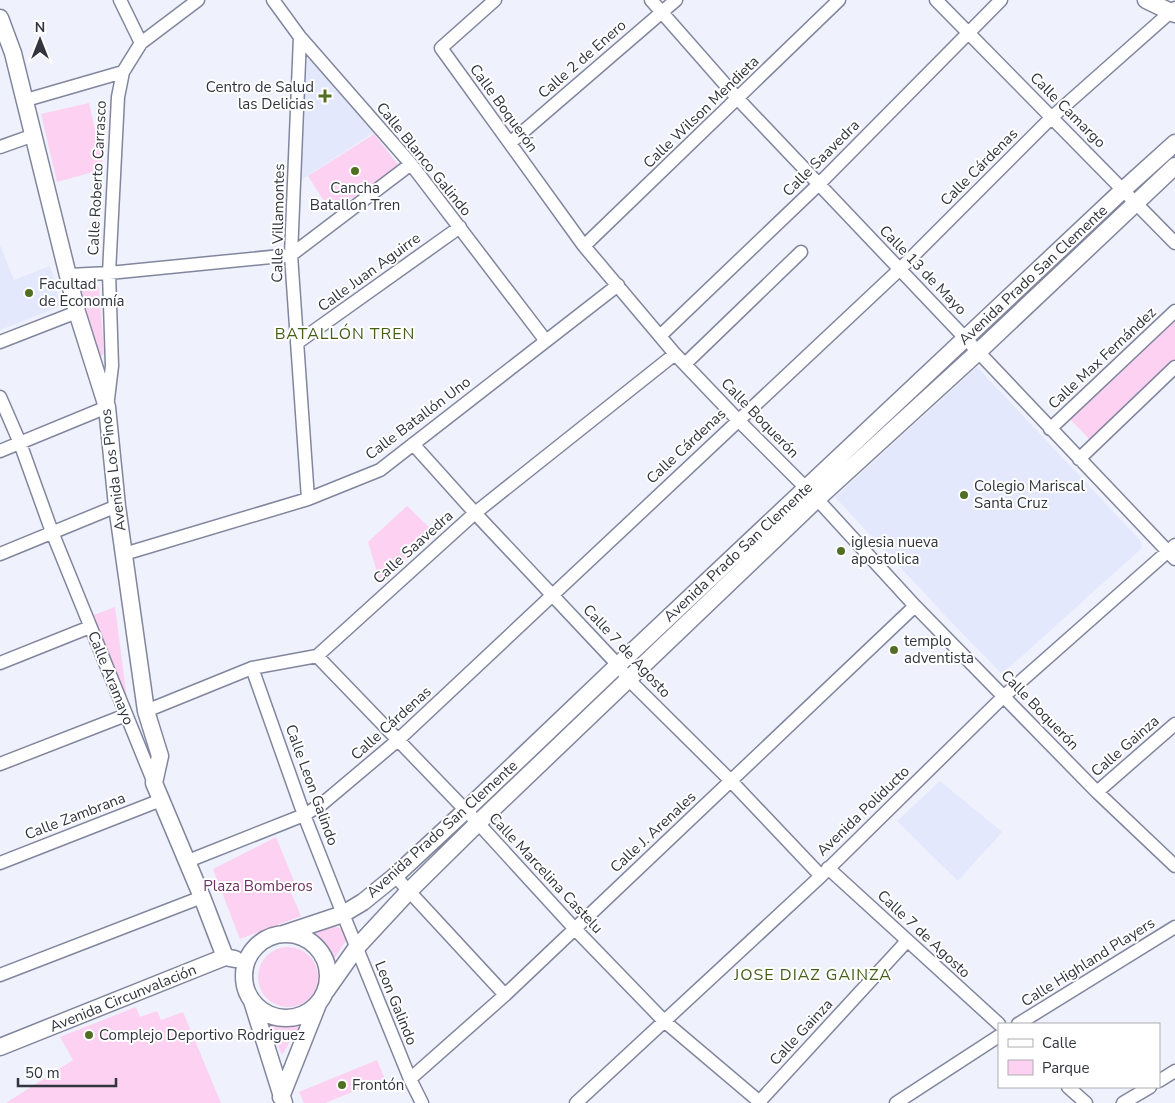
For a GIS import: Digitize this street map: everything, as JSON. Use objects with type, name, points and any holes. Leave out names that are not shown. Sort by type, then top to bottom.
[{"type":"main road","points":[[1146,0],[1174,12]]},
{"type":"main road","name":"Avenida Los Pinos","points":[[0,18],[13,53],[26,100],[77,312],[107,407],[117,506],[146,711],[160,756],[154,783]]},
{"type":"main road","name":"Avenida Prado San Clemente","points":[[322,998],[356,947],[408,892],[628,678],[966,338],[1175,143]]},
{"type":"main road","name":"Avenida Prado San Clemente","points":[[283,934],[343,914],[363,902],[395,876],[618,665],[811,494],[978,352],[1175,166]]},
{"type":"main road","name":"Calle Aramayo","points":[[154,783],[188,861],[225,957]]},
{"type":"main road","points":[[283,934],[297,935],[310,941],[321,951],[327,964],[329,978],[279,1101],[252,1001],[245,984],[244,970],[248,958],[256,947],[264,940],[283,934]]},
{"type":"main road","points":[[225,957],[246,964]]},
{"type":"main road","name":"Avenida Circunvalación","points":[[0,1047],[225,957]]},
{"type":"main road","points":[[252,1001],[261,1010],[272,1016],[284,1018],[297,1017],[308,1012],[322,998]]},
{"type":"street","points":[[120,0],[141,43]]},
{"type":"street","points":[[26,100],[123,72],[141,43],[198,0]]},
{"type":"street","name":"Calle Blanco Galindo","points":[[273,0],[300,37],[411,164],[546,341]]},
{"type":"street","name":"Calle Boquerón","points":[[495,0],[441,48],[584,246],[675,354],[811,494],[915,606],[1097,792],[1175,866]]},
{"type":"street","name":"Calle 13 de Mayo","points":[[651,0],[738,99],[899,270],[966,338],[1079,459],[1173,552]]},
{"type":"street","name":"Calle 2 de Enero","points":[[510,143],[676,0]]},
{"type":"street","name":"Calle Wilson Mendieta","points":[[584,246],[839,0]]},
{"type":"street","name":"Calle Camargo","points":[[936,0],[1124,189],[1135,203],[1175,243]]},
{"type":"street","name":"Calle Saavedra","points":[[660,336],[819,184],[1001,0]]},
{"type":"street","name":"Calle Cárdenas","points":[[188,861],[304,814],[322,804],[398,740],[899,270],[1052,117],[1174,12]]},
{"type":"street","name":"Calle Villamontes","points":[[300,37],[291,255],[308,499]]},
{"type":"street","name":"Calle Roberto Carrasco","points":[[107,407],[112,366],[108,273],[118,97],[123,72]]},
{"type":"street","points":[[0,147],[34,135]]},
{"type":"street","points":[[69,275],[108,273],[291,255],[411,164]]},
{"type":"street","name":"Calle Juan Aguirre","points":[[297,343],[460,227]]},
{"type":"street","points":[[685,364],[801,252]]},
{"type":"street","name":"Calle Batallón Uno","points":[[124,554],[308,499],[380,470],[618,285]]},
{"type":"street","name":"Calle Max Fernández","points":[[1050,428],[1175,311]]},
{"type":"street","points":[[0,342],[77,312]]},
{"type":"street","name":"Calle Saavedra","points":[[317,656],[475,513],[675,354]]},
{"type":"street","points":[[1079,459],[1175,367]]},
{"type":"street","name":"Calle Aramayo","points":[[0,397],[20,443],[52,532],[154,783]]},
{"type":"street","points":[[0,451],[107,407]]},
{"type":"street","name":"Calle 7 de Agosto","points":[[413,444],[628,678],[730,780],[825,872],[907,941],[998,1023]]},
{"type":"street","points":[[0,554],[117,506]]},
{"type":"street","name":"Avenida Poliducto","points":[[584,1101],[664,1021],[825,872],[1004,696],[1173,552]]},
{"type":"street","name":"Calle J. Arenales","points":[[410,1079],[505,995],[915,606]]},
{"type":"street","points":[[0,663],[90,627]]},
{"type":"street","points":[[146,711],[252,668],[317,656]]},
{"type":"street","name":"Calle Marcelina Castelu","points":[[317,656],[478,823],[574,928],[664,1021],[760,1102]]},
{"type":"street","name":"Calle Leon Galindo","points":[[252,668],[304,814],[343,914]]},
{"type":"street","points":[[0,764],[126,715]]},
{"type":"street","name":"Calle Gainza","points":[[1097,792],[1175,724]]},
{"type":"street","name":"Calle Zambrana","points":[[0,863],[162,800]]},
{"type":"street","points":[[395,876],[505,995]]},
{"type":"street","points":[[0,975],[202,897]]},
{"type":"street","name":"Leon Galindo","points":[[343,914],[410,1079],[422,1103]]},
{"type":"street","name":"Calle Highland Players","points":[[1020,1023],[1175,926]]},
{"type":"street","name":"Calle Gainza","points":[[760,1102],[907,941]]},
{"type":"street","points":[[896,1103],[998,1037]]},
{"type":"street","points":[[1160,1080],[1175,1071]]},
{"type":"street","points":[[1069,1088],[1086,1103]]},
{"type":"street","points":[[1123,1103],[1148,1088]]},
{"type":"shaded area","name":"Centro de Salud las Delicias","points":[[313,55],[374,132],[300,181],[307,60]]},
{"type":"shaded area","name":"Facultad de Economía","points":[[0,245],[14,280],[50,266],[61,306],[0,330]]},
{"type":"shaded area","name":"Colegio Mariscal Santa Cruz","points":[[977,367],[1140,540],[1142,548],[1002,674],[835,497]]},
{"type":"shaded area","points":[[940,781],[1002,832],[958,881],[897,821]]},
{"type":"green space","points":[[89,103],[104,169],[57,182],[41,114]]},
{"type":"green space","name":"Cancha Batallon Tren","points":[[374,134],[400,167],[331,212],[308,176]]},
{"type":"green space","points":[[88,280],[99,287],[104,354],[99,356],[79,282]]},
{"type":"green space","points":[[1175,318],[1175,359],[1090,440],[1069,418]]},
{"type":"green space","points":[[407,506],[435,533],[380,582],[368,542]]},
{"type":"green space","points":[[115,607],[129,715],[94,615]]},
{"type":"green space","name":"Plaza Bomberos","points":[[276,837],[296,886],[291,893],[301,916],[240,939],[213,869]]},
{"type":"green space","points":[[334,926],[342,929],[347,939],[333,961],[324,945],[309,935]]},
{"type":"green space","points":[[282,947],[294,947],[305,952],[313,960],[318,971],[316,989],[305,1002],[294,1007],[282,1007],[271,1002],[263,994],[258,983],[258,971],[263,960],[271,952]]},
{"type":"green space","points":[[136,1007],[140,1017],[157,1011],[161,1020],[183,1012],[221,1103],[6,1103],[73,1060],[60,1037]]},
{"type":"green space","points":[[268,1023],[284,1027],[300,1025],[282,1055]]},
{"type":"green space","name":"Frontón","points":[[377,1060],[385,1079],[325,1103],[304,1103],[299,1092]]},
{"type":"place","name":"Centro de Salud las Delicias","points":[[325,96]]},
{"type":"place","name":"Cancha Batallon Tren","points":[[355,171]]},
{"type":"place","name":"Facultad de Economía","points":[[29,293]]},
{"type":"place","name":"Colegio Mariscal Santa Cruz","points":[[964,495]]},
{"type":"place","name":"iglesia nueva apostolica","points":[[841,551]]},
{"type":"place","name":"templo adventista","points":[[894,650]]},
{"type":"place","name":"Complejo Deportivo Rodriguez","points":[[89,1035]]},
{"type":"place","name":"Frontón","points":[[342,1085]]},
{"type":"district","name":"BATALLÓN TREN","points":[[345,333]]},
{"type":"district","name":"JOSE DIAZ GAINZA","points":[[813,974]]}]
